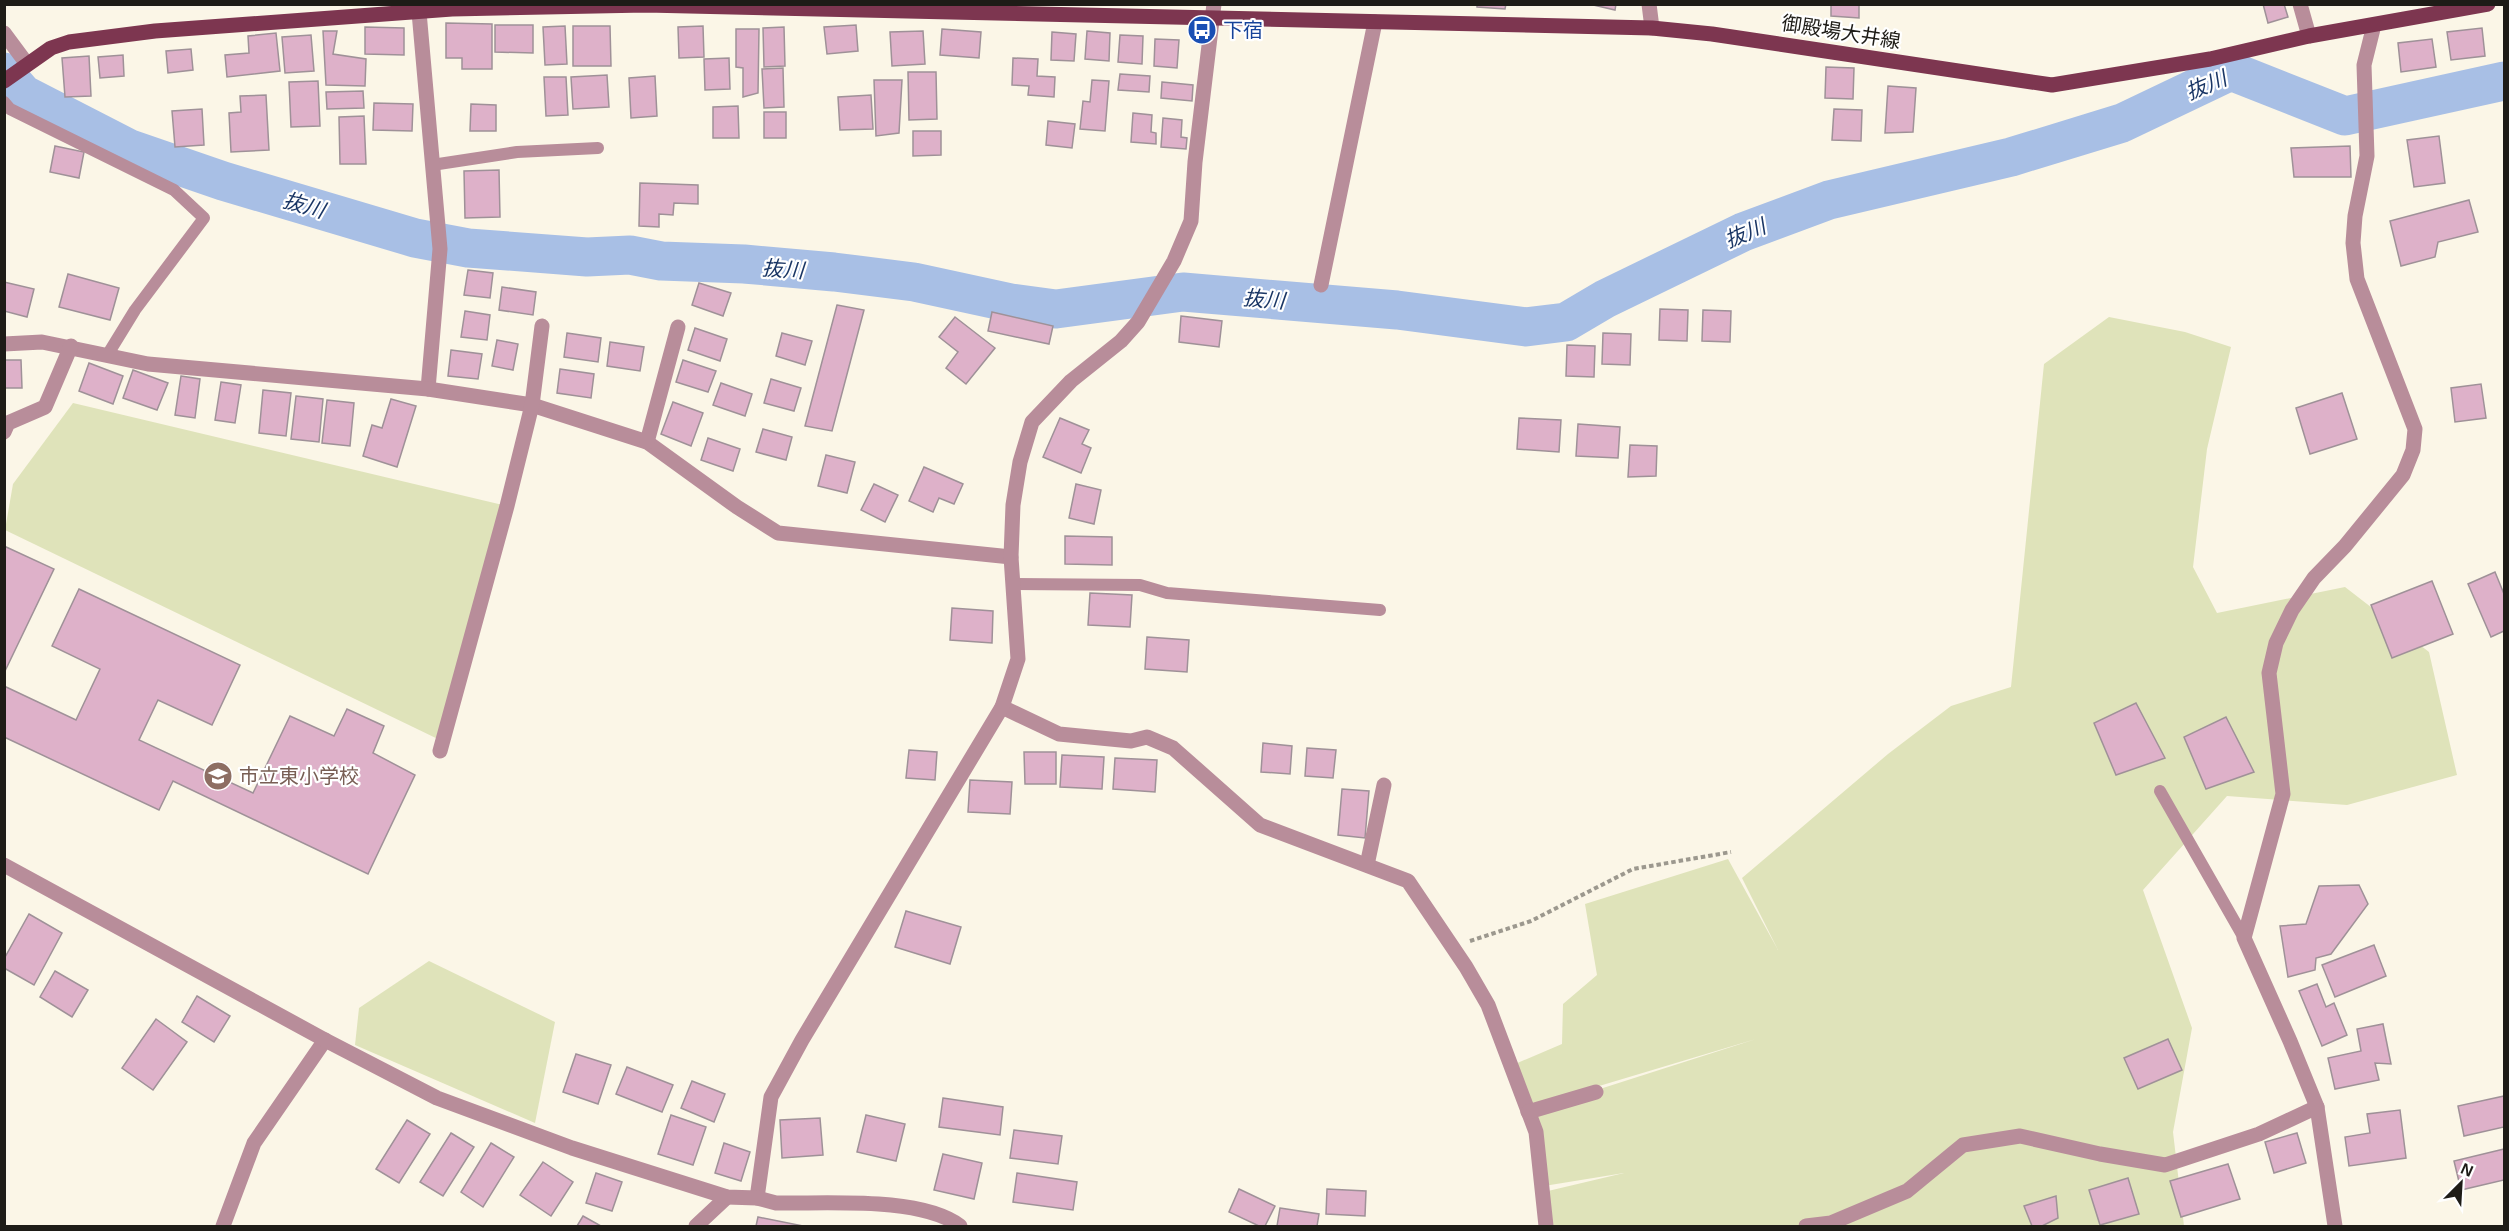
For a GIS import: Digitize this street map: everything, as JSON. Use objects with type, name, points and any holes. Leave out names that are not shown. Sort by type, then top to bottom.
[{"type":"main road","name":"御殿場大井線","points":[[4,81],[51,48],[69,42],[155,31],[419,12],[452,7],[646,5],[1214,12],[1374,22],[1652,28],[1712,33],[2052,85],[2210,59],[2309,36],[2488,4]]},
{"type":"street","points":[[1650,4],[1652,28]]},
{"type":"street","points":[[2300,4],[2309,36]]},
{"type":"street","points":[[419,12],[439,260],[428,389]]},
{"type":"street","points":[[757,1198],[771,1097],[802,1040],[1002,707],[1018,659],[1011,556],[1015,495],[1020,462],[1032,422],[1071,381],[1120,341],[1138,322],[1174,261],[1191,222],[1195,162],[1214,12]]},
{"type":"street","points":[[1321,285],[1374,22]]},
{"type":"street","points":[[2335,1227],[2317,1107],[2244,938],[2283,794],[2269,673],[2276,643],[2292,610],[2314,578],[2345,546],[2403,475],[2413,450],[2415,429],[2357,279],[2353,243],[2355,216],[2367,156],[2364,65],[2374,25]]},
{"type":"street","points":[[4,33],[27,64]]},
{"type":"street","points":[[440,751],[532,405],[542,326]]},
{"type":"street","points":[[647,442],[678,327]]},
{"type":"street","points":[[4,344],[42,342],[71,346],[148,364],[428,389],[532,405],[647,442],[737,507],[778,533],[1011,556]]},
{"type":"street","points":[[4,432],[8,423],[45,407],[71,346]]},
{"type":"street","points":[[1002,707],[1059,734],[1131,741],[1147,737],[1173,748],[1260,825],[1408,880],[1488,1005],[1536,1132],[1546,1227]]},
{"type":"street","points":[[1367,865],[1384,784]]},
{"type":"street","points":[[4,865],[437,1098],[572,1148],[726,1197],[757,1198],[776,1203],[902,1206],[950,1219],[960,1227]]},
{"type":"street","points":[[223,1227],[254,1143],[326,1040]]},
{"type":"street","points":[[1528,1112],[1596,1092]]},
{"type":"street","points":[[1806,1227],[1831,1223],[1907,1191],[1963,1145],[2020,1136],[2100,1154],[2165,1165],[2259,1134],[2317,1107]]},
{"type":"street","points":[[696,1227],[726,1197]]},
{"type":"lane","points":[[4,102],[10,109],[174,190],[204,218],[135,310],[108,354]]},
{"type":"lane","points":[[432,165],[517,152],[598,148]]},
{"type":"lane","points":[[1013,584],[1140,585],[1167,593],[1380,610]]},
{"type":"lane","points":[[2160,791],[2244,938]]},
{"type":"path","points":[[1452,947],[1531,921],[1633,869],[1731,852]]},
{"type":"green space","points":[[2109,317],[2185,332],[2231,347],[2207,449],[2193,567],[2217,613],[2345,587],[2429,652],[2457,775],[2347,805],[2227,796],[2143,890],[2192,1028],[2173,1132],[2184,1226],[1551,1226],[1548,1191],[1624,1173],[1544,1186],[1528,1112],[1756,1039],[1529,1107],[1515,1064],[1562,1044],[1563,1004],[1597,975],[1585,904],[1728,859],[1778,950],[1742,878],[1888,754],[1951,706],[2011,687],[2044,364]]},
{"type":"green space","points":[[73,403],[507,506],[442,741],[5,530],[13,484]]},
{"type":"green space","points":[[429,961],[555,1022],[535,1123],[355,1045],[359,1008]]},
{"type":"building","points":[[1477,4],[1506,4],[1505,9],[1477,7]]},
{"type":"building","points":[[1589,4],[1616,4],[1615,10]]},
{"type":"building","points":[[1831,4],[1859,4],[1859,18],[1831,16]]},
{"type":"building","points":[[2263,4],[2284,4],[2288,17],[2268,23]]},
{"type":"building","points":[[446,23],[492,24],[492,69],[462,69],[462,58],[446,58]]},
{"type":"building","points":[[495,25],[533,25],[533,53],[495,52]]},
{"type":"building","points":[[856,25],[858,51],[827,54],[824,27]]},
{"type":"building","points":[[565,26],[567,64],[545,65],[543,27]]},
{"type":"building","points":[[573,26],[610,26],[611,66],[573,66]]},
{"type":"building","points":[[703,26],[704,57],[679,58],[678,27]]},
{"type":"building","points":[[365,27],[404,28],[404,55],[365,54]]},
{"type":"building","points":[[784,27],[785,66],[764,67],[763,28]]},
{"type":"building","points":[[2482,28],[2485,56],[2451,60],[2447,32]]},
{"type":"building","points":[[736,29],[759,29],[758,93],[743,97],[743,68],[736,67]]},
{"type":"building","points":[[942,29],[981,32],[979,58],[940,55]]},
{"type":"building","points":[[323,31],[337,31],[333,54],[366,59],[365,86],[326,85]]},
{"type":"building","points":[[923,31],[925,64],[892,66],[890,32]]},
{"type":"building","points":[[1087,31],[1110,33],[1109,61],[1085,59]]},
{"type":"building","points":[[1052,32],[1076,34],[1074,61],[1051,60]]},
{"type":"building","points":[[276,33],[280,71],[227,77],[225,55],[249,53],[248,36]]},
{"type":"building","points":[[311,35],[314,71],[285,73],[282,37]]},
{"type":"building","points":[[1120,35],[1143,36],[1142,64],[1118,62]]},
{"type":"building","points":[[1155,39],[1179,40],[1177,68],[1154,66]]},
{"type":"building","points":[[2432,39],[2436,67],[2401,72],[2398,43]]},
{"type":"building","points":[[191,49],[193,70],[168,73],[166,51]]},
{"type":"building","points":[[123,55],[124,76],[100,78],[98,57]]},
{"type":"building","points":[[89,56],[91,96],[65,97],[62,58]]},
{"type":"building","points":[[729,58],[730,89],[705,90],[704,59]]},
{"type":"building","points":[[1013,58],[1038,59],[1037,76],[1055,77],[1054,97],[1028,95],[1029,86],[1012,85]]},
{"type":"building","points":[[1826,67],[1854,68],[1853,99],[1825,98]]},
{"type":"building","points":[[783,68],[784,107],[764,108],[762,69]]},
{"type":"building","points":[[908,72],[936,72],[937,119],[909,120]]},
{"type":"building","points":[[1120,74],[1150,76],[1149,92],[1118,90]]},
{"type":"building","points":[[607,75],[609,107],[573,109],[571,77]]},
{"type":"building","points":[[655,76],[657,116],[631,118],[629,78]]},
{"type":"building","points":[[544,77],[566,77],[568,115],[546,116]]},
{"type":"building","points":[[874,80],[902,80],[899,133],[876,136]]},
{"type":"building","points":[[1092,80],[1109,81],[1105,131],[1080,129],[1083,101],[1090,102]]},
{"type":"building","points":[[318,81],[320,126],[291,127],[289,82]]},
{"type":"building","points":[[1162,82],[1193,85],[1192,101],[1161,98]]},
{"type":"building","points":[[1888,86],[1916,88],[1913,132],[1885,133]]},
{"type":"building","points":[[363,91],[364,108],[327,109],[326,92]]},
{"type":"building","points":[[266,95],[269,150],[231,152],[229,113],[241,112],[240,96]]},
{"type":"building","points":[[871,95],[873,129],[840,130],[838,97]]},
{"type":"building","points":[[374,103],[413,104],[412,131],[373,130]]},
{"type":"building","points":[[471,104],[496,105],[496,131],[470,131]]},
{"type":"building","points":[[738,106],[739,138],[713,138],[713,107]]},
{"type":"building","points":[[202,109],[204,145],[175,147],[172,111]]},
{"type":"building","points":[[1834,109],[1862,110],[1861,141],[1832,140]]},
{"type":"building","points":[[764,112],[786,112],[786,138],[764,138]]},
{"type":"building","points":[[1133,113],[1152,115],[1151,132],[1156,133],[1156,144],[1131,142]]},
{"type":"building","points":[[364,116],[366,164],[340,164],[339,117]]},
{"type":"building","points":[[1163,118],[1182,120],[1181,137],[1187,138],[1186,149],[1161,147]]},
{"type":"building","points":[[1048,121],[1075,124],[1072,148],[1046,145]]},
{"type":"building","points":[[913,131],[941,131],[941,155],[913,156]]},
{"type":"building","points":[[2439,136],[2445,183],[2414,187],[2407,140]]},
{"type":"building","points":[[55,146],[84,152],[79,178],[50,172]]},
{"type":"building","points":[[2350,146],[2351,177],[2294,177],[2291,148]]},
{"type":"building","points":[[499,170],[500,217],[465,218],[464,171]]},
{"type":"building","points":[[640,183],[698,185],[698,204],[674,203],[673,215],[659,214],[659,227],[639,226]]},
{"type":"building","points":[[2469,200],[2478,232],[2438,242],[2435,257],[2401,266],[2390,221]]},
{"type":"building","points":[[468,270],[493,273],[490,298],[464,295]]},
{"type":"building","points":[[68,274],[119,288],[110,320],[59,307]]},
{"type":"building","points":[[4,282],[34,289],[27,317],[4,311]]},
{"type":"building","points":[[699,283],[731,293],[723,316],[692,305]]},
{"type":"building","points":[[502,287],[536,292],[533,315],[499,310]]},
{"type":"building","points":[[837,305],[864,310],[832,431],[805,426]]},
{"type":"building","points":[[1660,309],[1688,310],[1687,341],[1659,340]]},
{"type":"building","points":[[1703,310],[1731,311],[1730,342],[1702,341]]},
{"type":"building","points":[[465,311],[490,315],[487,340],[461,337]]},
{"type":"building","points":[[992,312],[1053,326],[1049,344],[988,331]]},
{"type":"building","points":[[1181,316],[1222,321],[1219,347],[1179,342]]},
{"type":"building","points":[[955,317],[995,348],[966,384],[946,368],[958,352],[939,337]]},
{"type":"building","points":[[695,328],[727,339],[720,361],[688,350]]},
{"type":"building","points":[[567,333],[601,338],[598,362],[564,357]]},
{"type":"building","points":[[782,333],[812,341],[805,365],[776,356]]},
{"type":"building","points":[[1603,333],[1631,334],[1630,365],[1602,364]]},
{"type":"building","points":[[497,340],[518,344],[513,370],[492,366]]},
{"type":"building","points":[[610,342],[644,347],[640,371],[607,366]]},
{"type":"building","points":[[1567,345],[1595,346],[1594,377],[1566,376]]},
{"type":"building","points":[[451,350],[482,354],[478,379],[448,376]]},
{"type":"building","points":[[4,360],[21,360],[22,388],[4,388]]},
{"type":"building","points":[[683,360],[716,371],[708,392],[676,382]]},
{"type":"building","points":[[89,363],[123,376],[113,404],[79,391]]},
{"type":"building","points":[[560,369],[594,374],[591,398],[557,393]]},
{"type":"building","points":[[133,370],[168,383],[157,410],[123,398]]},
{"type":"building","points":[[181,376],[200,379],[195,418],[175,415]]},
{"type":"building","points":[[771,379],[801,388],[794,411],[764,403]]},
{"type":"building","points":[[221,382],[241,385],[235,423],[215,420]]},
{"type":"building","points":[[721,383],[752,394],[745,416],[713,405]]},
{"type":"building","points":[[2481,384],[2486,418],[2455,422],[2451,388]]},
{"type":"building","points":[[263,390],[291,393],[286,436],[259,433]]},
{"type":"building","points":[[2342,393],[2357,439],[2310,454],[2296,408]]},
{"type":"building","points":[[296,396],[323,399],[319,442],[291,439]]},
{"type":"building","points":[[391,399],[416,406],[397,467],[363,456],[372,425],[382,428]]},
{"type":"building","points":[[327,400],[354,403],[350,446],[322,443]]},
{"type":"building","points":[[673,402],[703,413],[691,446],[661,434]]},
{"type":"building","points":[[1060,418],[1089,430],[1082,444],[1091,448],[1081,473],[1043,457]]},
{"type":"building","points":[[1519,418],[1561,420],[1559,452],[1517,449]]},
{"type":"building","points":[[1578,424],[1620,427],[1618,458],[1576,456]]},
{"type":"building","points":[[763,429],[792,437],[786,460],[756,452]]},
{"type":"building","points":[[708,438],[740,449],[733,471],[701,460]]},
{"type":"building","points":[[1630,445],[1657,446],[1656,476],[1628,477]]},
{"type":"building","points":[[826,455],[855,462],[847,493],[818,486]]},
{"type":"building","points":[[924,467],[963,484],[954,504],[939,498],[933,512],[909,501]]},
{"type":"building","points":[[874,484],[898,495],[885,522],[861,510]]},
{"type":"building","points":[[1076,484],[1101,490],[1094,524],[1069,518]]},
{"type":"building","points":[[1065,536],[1112,537],[1112,565],[1065,564]]},
{"type":"building","points":[[4,546],[54,569],[5,671],[4,671]]},
{"type":"building","points":[[2495,572],[2504,594],[2504,631],[2491,637],[2468,584]]},
{"type":"building","points":[[2432,581],[2453,634],[2392,658],[2371,605]]},
{"type":"building","points":[[79,589],[240,665],[212,725],[158,700],[139,740],[253,793],[290,716],[334,736],[347,709],[384,726],[373,753],[415,775],[368,874],[173,781],[159,810],[4,737],[4,686],[76,720],[100,669],[52,646]]},
{"type":"building","points":[[1090,593],[1132,595],[1130,627],[1088,625]]},
{"type":"building","points":[[952,608],[993,611],[992,643],[950,640]]},
{"type":"building","points":[[1147,637],[1189,640],[1187,672],[1145,669]]},
{"type":"building","points":[[2136,703],[2165,758],[2116,775],[2094,723]]},
{"type":"building","points":[[2226,717],[2254,772],[2206,789],[2184,737]]},
{"type":"building","points":[[1263,743],[1292,746],[1290,774],[1261,772]]},
{"type":"building","points":[[1307,748],[1336,750],[1333,778],[1305,776]]},
{"type":"building","points":[[909,750],[937,752],[935,780],[906,778]]},
{"type":"building","points":[[1024,752],[1056,752],[1056,784],[1025,784]]},
{"type":"building","points":[[1062,755],[1104,757],[1102,789],[1060,787]]},
{"type":"building","points":[[1115,758],[1157,760],[1155,792],[1113,789]]},
{"type":"building","points":[[970,780],[1012,782],[1010,814],[968,812]]},
{"type":"building","points":[[1342,789],[1369,791],[1365,838],[1338,835]]},
{"type":"building","points":[[2359,885],[2368,904],[2331,954],[2316,958],[2315,970],[2288,977],[2280,926],[2306,924],[2319,886]]},
{"type":"building","points":[[906,911],[961,927],[950,964],[895,947]]},
{"type":"building","points":[[29,914],[62,933],[34,985],[4,968],[4,959]]},
{"type":"building","points":[[2374,945],[2386,976],[2335,997],[2322,965]]},
{"type":"building","points":[[55,971],[88,990],[72,1017],[40,997]]},
{"type":"building","points":[[2317,984],[2326,1007],[2334,1003],[2347,1035],[2322,1046],[2299,991]]},
{"type":"building","points":[[197,996],[230,1016],[214,1042],[182,1022]]},
{"type":"building","points":[[156,1019],[187,1042],[153,1090],[122,1068]]},
{"type":"building","points":[[2383,1024],[2391,1064],[2375,1063],[2379,1080],[2335,1089],[2328,1058],[2361,1051],[2357,1029]]},
{"type":"building","points":[[2168,1039],[2182,1070],[2138,1089],[2124,1058]]},
{"type":"building","points":[[576,1054],[611,1065],[598,1104],[563,1092]]},
{"type":"building","points":[[627,1067],[673,1085],[662,1112],[616,1094]]},
{"type":"building","points":[[692,1081],[725,1094],[714,1122],[681,1108]]},
{"type":"building","points":[[2504,1096],[2504,1127],[2464,1136],[2458,1106]]},
{"type":"building","points":[[943,1098],[1003,1107],[1000,1135],[939,1127]]},
{"type":"building","points":[[2400,1110],[2406,1158],[2349,1166],[2345,1137],[2370,1133],[2367,1114]]},
{"type":"building","points":[[671,1115],[706,1127],[693,1165],[658,1154]]},
{"type":"building","points":[[866,1115],[905,1124],[896,1161],[857,1152]]},
{"type":"building","points":[[820,1118],[823,1155],[782,1158],[780,1120]]},
{"type":"building","points":[[407,1120],[430,1134],[399,1183],[376,1169]]},
{"type":"building","points":[[1014,1130],[1062,1136],[1058,1164],[1010,1158]]},
{"type":"building","points":[[451,1133],[474,1147],[443,1196],[420,1182]]},
{"type":"building","points":[[2297,1133],[2306,1163],[2274,1173],[2265,1142]]},
{"type":"building","points":[[491,1143],[514,1157],[483,1207],[461,1192]]},
{"type":"building","points":[[724,1143],[750,1152],[741,1181],[715,1173]]},
{"type":"building","points":[[2504,1149],[2504,1180],[2461,1190],[2454,1161]]},
{"type":"building","points":[[943,1154],[982,1163],[974,1199],[934,1190]]},
{"type":"building","points":[[543,1162],[573,1182],[551,1216],[520,1195]]},
{"type":"building","points":[[2228,1164],[2240,1199],[2181,1217],[2170,1181]]},
{"type":"building","points":[[596,1173],[622,1182],[612,1211],[586,1203]]},
{"type":"building","points":[[1017,1173],[1077,1182],[1073,1210],[1013,1202]]},
{"type":"building","points":[[2128,1178],[2139,1214],[2100,1225],[2089,1190]]},
{"type":"building","points":[[1239,1189],[1275,1206],[1265,1226],[1259,1226],[1229,1212]]},
{"type":"building","points":[[1327,1189],[1366,1191],[1365,1216],[1326,1214]]},
{"type":"building","points":[[2056,1196],[2058,1218],[2042,1226],[2032,1226],[2024,1206]]},
{"type":"building","points":[[1280,1208],[1319,1214],[1317,1226],[1277,1226]]},
{"type":"building","points":[[583,1216],[601,1226],[577,1226]]},
{"type":"building","points":[[758,1217],[803,1226],[756,1226]]},
{"type":"waterway","name":"抜川","points":[[4,72],[23,94],[130,149],[223,181],[415,238],[468,248],[587,257],[630,255],[661,261],[744,264],[834,272],[914,282],[1011,303],[1056,309],[1183,292],[1397,310],[1526,327],[1566,322],[1605,299],[1743,232],[1829,200],[2011,157],[2122,123],[2231,71],[2345,116],[2504,81]]},
{"type":"place","name":"下宿","points":[[1202,30]]},
{"type":"place","name":"市立東小学校","points":[[218,776]]}]
